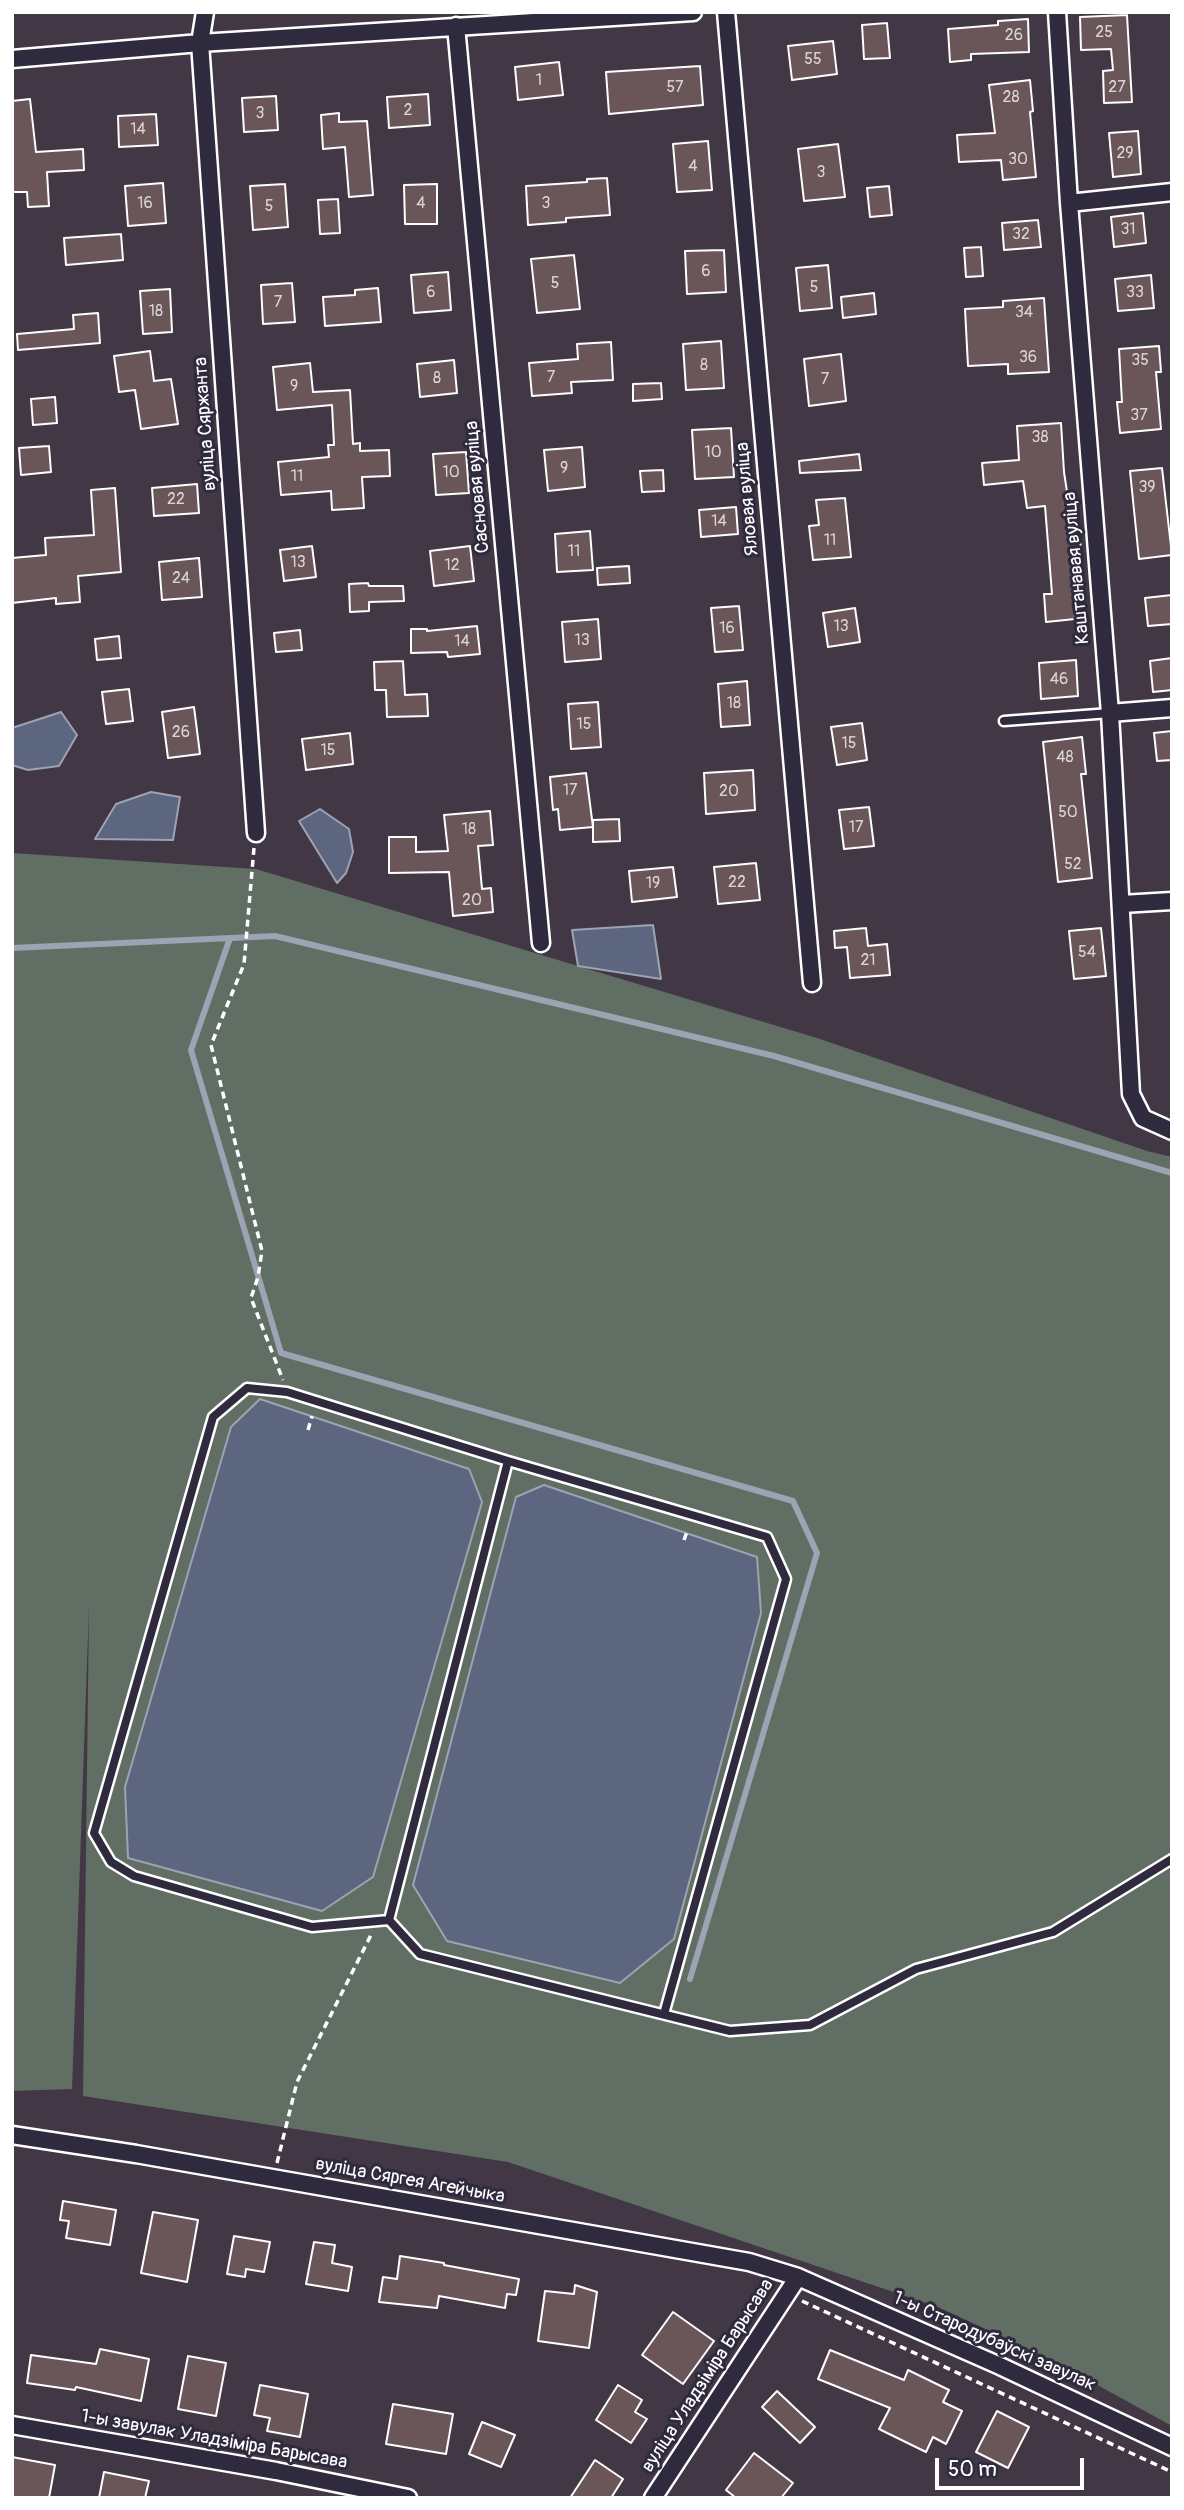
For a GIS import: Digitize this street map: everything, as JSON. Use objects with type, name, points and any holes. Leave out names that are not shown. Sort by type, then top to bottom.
[{"type":"street","name":"вуліца Сяржанта","points":[[205,12],[200,43],[256,833]]},
{"type":"street","points":[[12,59],[200,43],[693,12]]},
{"type":"street","name":"Яловая вуліца","points":[[726,12],[812,983]]},
{"type":"street","name":"Каштанавая вуліца","points":[[1057,12],[1069,203],[1110,713],[1131,1094],[1143,1118],[1172,1131]]},
{"type":"street","name":"Сасновая вуліца","points":[[456,26],[541,943]]},
{"type":"street","points":[[1069,203],[1172,192]]},
{"type":"street","points":[[1110,713],[1172,708]]},
{"type":"street","points":[[1122,904],[1172,901]]},
{"type":"street","name":"вуліца Сяргея Агейчыка","points":[[12,2135],[135,2154],[749,2262],[798,2277]]},
{"type":"street","name":"вуліца Уладзіміра Барысава","points":[[653,2498],[798,2277]]},
{"type":"street","name":"1-ы Стародубаўскі завулак","points":[[798,2277],[1000,2366],[1172,2447]]},
{"type":"street","name":"1-ы завулак Уладзіміра Барысава","points":[[12,2424],[276,2471],[408,2498]]},
{"type":"lane","points":[[1004,721],[1110,713]]},
{"type":"lane","points":[[389,1920],[312,1927],[134,1876],[111,1862],[94,1833],[213,1418],[247,1388],[287,1392],[509,1461],[768,1536],[786,1579],[664,2014]]},
{"type":"lane","points":[[389,1920],[509,1461]]},
{"type":"lane","points":[[389,1920],[420,1954],[730,2031],[810,2025],[916,1969],[1053,1932],[1172,1859]]},
{"type":"path","points":[[256,833],[244,964],[211,1045],[262,1251],[258,1277],[251,1297],[287,1392]]},
{"type":"path","points":[[307,1430],[312,1416]]},
{"type":"path","points":[[684,1540],[690,1523]]},
{"type":"path","points":[[273,2179],[297,2082],[378,1921]]},
{"type":"path","points":[[786,2293],[1172,2472]]},
{"type":"green space","points":[[12,853],[256,869],[817,1038],[1147,1151],[1172,1157],[1172,2426],[1050,2359],[938,2307],[508,2162],[83,2096],[89,1607],[72,2089],[12,2091]]},
{"type":"water","points":[[61,712],[77,735],[59,766],[28,770],[12,765],[12,728]]},
{"type":"water","points":[[151,792],[180,797],[173,840],[95,839],[116,804]]},
{"type":"water","points":[[320,809],[349,829],[353,852],[346,873],[337,883],[299,821]]},
{"type":"water","points":[[653,925],[661,979],[578,966],[572,930]]},
{"type":"water","points":[[260,1399],[469,1469],[482,1502],[373,1877],[322,1911],[128,1858],[125,1787],[231,1427]]},
{"type":"water","points":[[544,1485],[757,1557],[761,1613],[674,1939],[620,1983],[447,1941],[413,1885],[516,1497]]},
{"type":"building","points":[[1127,15],[1132,102],[1104,103],[1103,71],[1113,70],[1111,49],[1081,50],[1080,17]]},
{"type":"building","points":[[1028,19],[1029,52],[971,54],[971,60],[950,62],[948,29],[998,25],[998,21]]},
{"type":"building","points":[[887,23],[890,58],[864,59],[862,25]]},
{"type":"building","points":[[833,41],[837,74],[792,80],[788,46]]},
{"type":"building","points":[[559,62],[563,95],[518,100],[515,67]]},
{"type":"building","points":[[700,66],[703,105],[609,114],[606,72]]},
{"type":"building","points":[[1030,80],[1036,177],[1003,180],[1001,160],[959,162],[957,135],[995,133],[989,85]]},
{"type":"building","points":[[428,94],[430,125],[389,128],[387,97]]},
{"type":"building","points":[[276,96],[278,130],[244,132],[242,98]]},
{"type":"building","points":[[30,99],[36,152],[83,149],[84,170],[47,172],[49,206],[28,207],[27,192],[13,192],[12,101]]},
{"type":"building","points":[[339,113],[339,122],[367,121],[373,195],[349,197],[345,147],[323,149],[321,115]]},
{"type":"building","points":[[156,114],[158,145],[119,147],[118,116]]},
{"type":"building","points":[[1138,131],[1141,174],[1113,177],[1109,133]]},
{"type":"building","points":[[708,141],[712,190],[677,192],[673,144]]},
{"type":"building","points":[[838,144],[845,197],[804,201],[798,149]]},
{"type":"building","points":[[607,178],[610,215],[566,218],[566,222],[528,225],[526,186]]},
{"type":"building","points":[[163,183],[166,223],[128,226],[125,186]]},
{"type":"building","points":[[285,184],[288,227],[253,230],[250,186]]},
{"type":"building","points":[[437,184],[437,224],[405,224],[404,185]]},
{"type":"building","points":[[889,186],[892,215],[870,217],[867,188]]},
{"type":"building","points":[[338,199],[340,233],[320,234],[318,200]]},
{"type":"building","points":[[1143,213],[1146,243],[1114,247],[1111,217]]},
{"type":"building","points":[[1038,220],[1041,247],[1004,250],[1002,223]]},
{"type":"building","points":[[121,234],[123,260],[66,265],[64,238]]},
{"type":"building","points":[[981,247],[983,276],[966,277],[964,248]]},
{"type":"building","points":[[724,250],[726,292],[687,294],[685,251]]},
{"type":"building","points":[[574,255],[580,309],[537,313],[531,259]]},
{"type":"building","points":[[828,265],[832,308],[800,311],[796,268]]},
{"type":"building","points":[[448,272],[451,310],[414,313],[411,275]]},
{"type":"building","points":[[1151,275],[1154,308],[1118,311],[1115,279]]},
{"type":"building","points":[[292,283],[295,322],[263,324],[261,285]]},
{"type":"building","points":[[378,288],[381,322],[325,326],[323,297],[355,295],[355,290]]},
{"type":"building","points":[[170,289],[172,332],[143,334],[140,291]]},
{"type":"building","points":[[874,293],[876,314],[843,318],[841,297]]},
{"type":"building","points":[[1044,298],[1049,372],[1008,374],[1008,364],[968,366],[965,309],[1003,307],[1003,301]]},
{"type":"building","points":[[98,313],[100,343],[18,350],[17,334],[74,329],[73,315]]},
{"type":"building","points":[[721,341],[724,388],[686,390],[683,344]]},
{"type":"building","points":[[611,342],[613,380],[571,382],[572,393],[532,396],[529,363],[578,359],[577,344]]},
{"type":"building","points":[[1159,346],[1161,372],[1156,372],[1161,429],[1120,433],[1117,402],[1122,402],[1119,349]]},
{"type":"building","points":[[150,351],[154,381],[171,379],[178,424],[141,429],[135,390],[119,392],[114,356]]},
{"type":"building","points":[[841,354],[846,401],[809,406],[804,359]]},
{"type":"building","points":[[454,360],[457,393],[420,397],[417,364]]},
{"type":"building","points":[[310,363],[313,392],[350,390],[353,444],[360,443],[360,451],[389,450],[390,476],[362,477],[364,508],[332,510],[331,491],[281,495],[278,462],[329,457],[328,445],[334,445],[332,405],[277,410],[273,367]]},
{"type":"building","points":[[661,383],[662,399],[633,401],[633,384]]},
{"type":"building","points":[[55,397],[57,423],[33,425],[31,399]]},
{"type":"building","points":[[1061,423],[1064,472],[1072,525],[1079,525],[1082,568],[1071,569],[1075,619],[1046,622],[1044,594],[1052,594],[1045,506],[1027,508],[1023,481],[984,485],[982,463],[1019,460],[1017,426]]},
{"type":"building","points":[[731,428],[734,477],[695,479],[692,430]]},
{"type":"building","points":[[49,446],[51,472],[21,475],[19,448]]},
{"type":"building","points":[[582,447],[585,487],[548,491],[544,450]]},
{"type":"building","points":[[466,452],[469,493],[436,495],[433,454]]},
{"type":"building","points":[[859,454],[861,470],[800,473],[799,461]]},
{"type":"building","points":[[1162,468],[1172,555],[1139,559],[1130,471]]},
{"type":"building","points":[[663,470],[664,491],[642,492],[640,471]]},
{"type":"building","points":[[197,484],[199,513],[154,516],[152,488]]},
{"type":"building","points":[[115,488],[121,572],[78,576],[80,602],[56,604],[56,598],[12,603],[12,558],[46,555],[45,538],[94,535],[91,490]]},
{"type":"building","points":[[845,498],[851,557],[813,560],[809,526],[819,525],[816,500]]},
{"type":"building","points":[[736,507],[738,534],[701,537],[699,510]]},
{"type":"building","points":[[590,531],[593,570],[557,572],[555,534]]},
{"type":"building","points":[[312,546],[316,577],[284,581],[280,550]]},
{"type":"building","points":[[470,546],[474,581],[434,586],[430,551]]},
{"type":"building","points":[[199,558],[202,597],[162,600],[159,562]]},
{"type":"building","points":[[629,566],[630,583],[598,585],[597,568]]},
{"type":"building","points":[[368,583],[369,586],[403,586],[404,601],[369,602],[369,611],[350,612],[349,584]]},
{"type":"building","points":[[1172,595],[1172,624],[1148,626],[1145,598]]},
{"type":"building","points":[[739,606],[743,650],[715,652],[711,608]]},
{"type":"building","points":[[855,608],[860,642],[828,647],[823,613]]},
{"type":"building","points":[[598,619],[601,659],[565,662],[562,622]]},
{"type":"building","points":[[477,626],[480,654],[448,657],[447,652],[411,653],[411,629],[427,631]]},
{"type":"building","points":[[300,630],[302,650],[276,652],[274,633]]},
{"type":"building","points":[[119,636],[121,658],[97,660],[95,639]]},
{"type":"building","points":[[1172,658],[1172,690],[1153,692],[1150,661]]},
{"type":"building","points":[[1076,660],[1078,696],[1041,699],[1039,663]]},
{"type":"building","points":[[403,661],[405,695],[427,694],[428,716],[387,717],[386,690],[375,690],[374,662]]},
{"type":"building","points":[[747,681],[750,725],[721,727],[718,684]]},
{"type":"building","points":[[129,689],[133,721],[106,724],[102,692]]},
{"type":"building","points":[[598,702],[601,747],[571,749],[568,704]]},
{"type":"building","points":[[194,707],[200,754],[168,758],[162,712]]},
{"type":"building","points":[[862,723],[867,760],[837,765],[831,727]]},
{"type":"building","points":[[1172,731],[1172,760],[1157,761],[1154,733]]},
{"type":"building","points":[[350,733],[353,764],[306,770],[302,739]]},
{"type":"building","points":[[1082,737],[1086,774],[1081,774],[1092,878],[1058,882],[1043,742]]},
{"type":"building","points":[[753,770],[755,810],[706,814],[704,773]]},
{"type":"building","points":[[586,773],[593,827],[560,830],[558,809],[553,810],[550,777]]},
{"type":"building","points":[[869,807],[874,846],[844,849],[839,810]]},
{"type":"building","points":[[490,811],[493,845],[478,846],[482,889],[491,888],[493,912],[453,916],[449,872],[389,873],[389,837],[416,837],[416,852],[448,851],[444,815]]},
{"type":"building","points":[[619,819],[620,841],[593,842],[593,820]]},
{"type":"building","points":[[756,863],[760,900],[718,904],[714,867]]},
{"type":"building","points":[[673,867],[677,897],[632,902],[629,871]]},
{"type":"building","points":[[866,928],[868,946],[887,944],[890,975],[850,978],[847,947],[835,948],[834,931]]},
{"type":"building","points":[[1101,928],[1106,976],[1074,979],[1069,931]]},
{"type":"building","points":[[63,2201],[116,2210],[110,2245],[66,2238],[69,2221],[60,2220]]},
{"type":"building","points":[[153,2212],[198,2220],[187,2282],[141,2273]]},
{"type":"building","points":[[234,2236],[270,2242],[264,2272],[246,2269],[245,2277],[227,2274]]},
{"type":"building","points":[[314,2242],[335,2245],[332,2263],[352,2267],[348,2291],[306,2284]]},
{"type":"building","points":[[400,2256],[519,2279],[516,2295],[507,2294],[505,2308],[439,2296],[437,2308],[379,2302],[383,2277],[397,2279]]},
{"type":"building","points":[[575,2285],[597,2292],[589,2348],[538,2341],[545,2291],[574,2294]]},
{"type":"building","points":[[673,2312],[714,2341],[683,2384],[642,2355]]},
{"type":"building","points":[[100,2349],[149,2359],[141,2401],[76,2387],[75,2390],[27,2383],[31,2355],[96,2364]]},
{"type":"building","points":[[830,2350],[904,2380],[908,2370],[949,2390],[943,2402],[962,2411],[946,2444],[933,2437],[926,2452],[879,2429],[890,2408],[818,2379]]},
{"type":"building","points":[[188,2356],[226,2363],[216,2416],[178,2409]]},
{"type":"building","points":[[260,2385],[308,2394],[300,2437],[267,2431],[270,2418],[254,2415]]},
{"type":"building","points":[[618,2385],[642,2400],[635,2412],[647,2419],[631,2443],[596,2420]]},
{"type":"building","points":[[777,2391],[815,2427],[800,2443],[762,2407]]},
{"type":"building","points":[[393,2404],[453,2414],[446,2454],[386,2444]]},
{"type":"building","points":[[997,2411],[1029,2427],[1008,2468],[976,2452]]},
{"type":"building","points":[[482,2422],[515,2435],[501,2467],[469,2454]]},
{"type":"building","points":[[754,2453],[793,2483],[781,2498],[736,2498],[726,2490]]},
{"type":"building","points":[[12,2457],[55,2465],[49,2498],[12,2498]]},
{"type":"building","points":[[595,2460],[623,2479],[611,2498],[570,2498]]},
{"type":"building","points":[[104,2472],[149,2481],[145,2498],[99,2498]]},
{"type":"waterway","points":[[12,948],[275,936],[774,1056],[1172,1173]]},
{"type":"waterway","points":[[230,938],[191,1050],[281,1353],[793,1501],[817,1553],[690,1979]]}]
